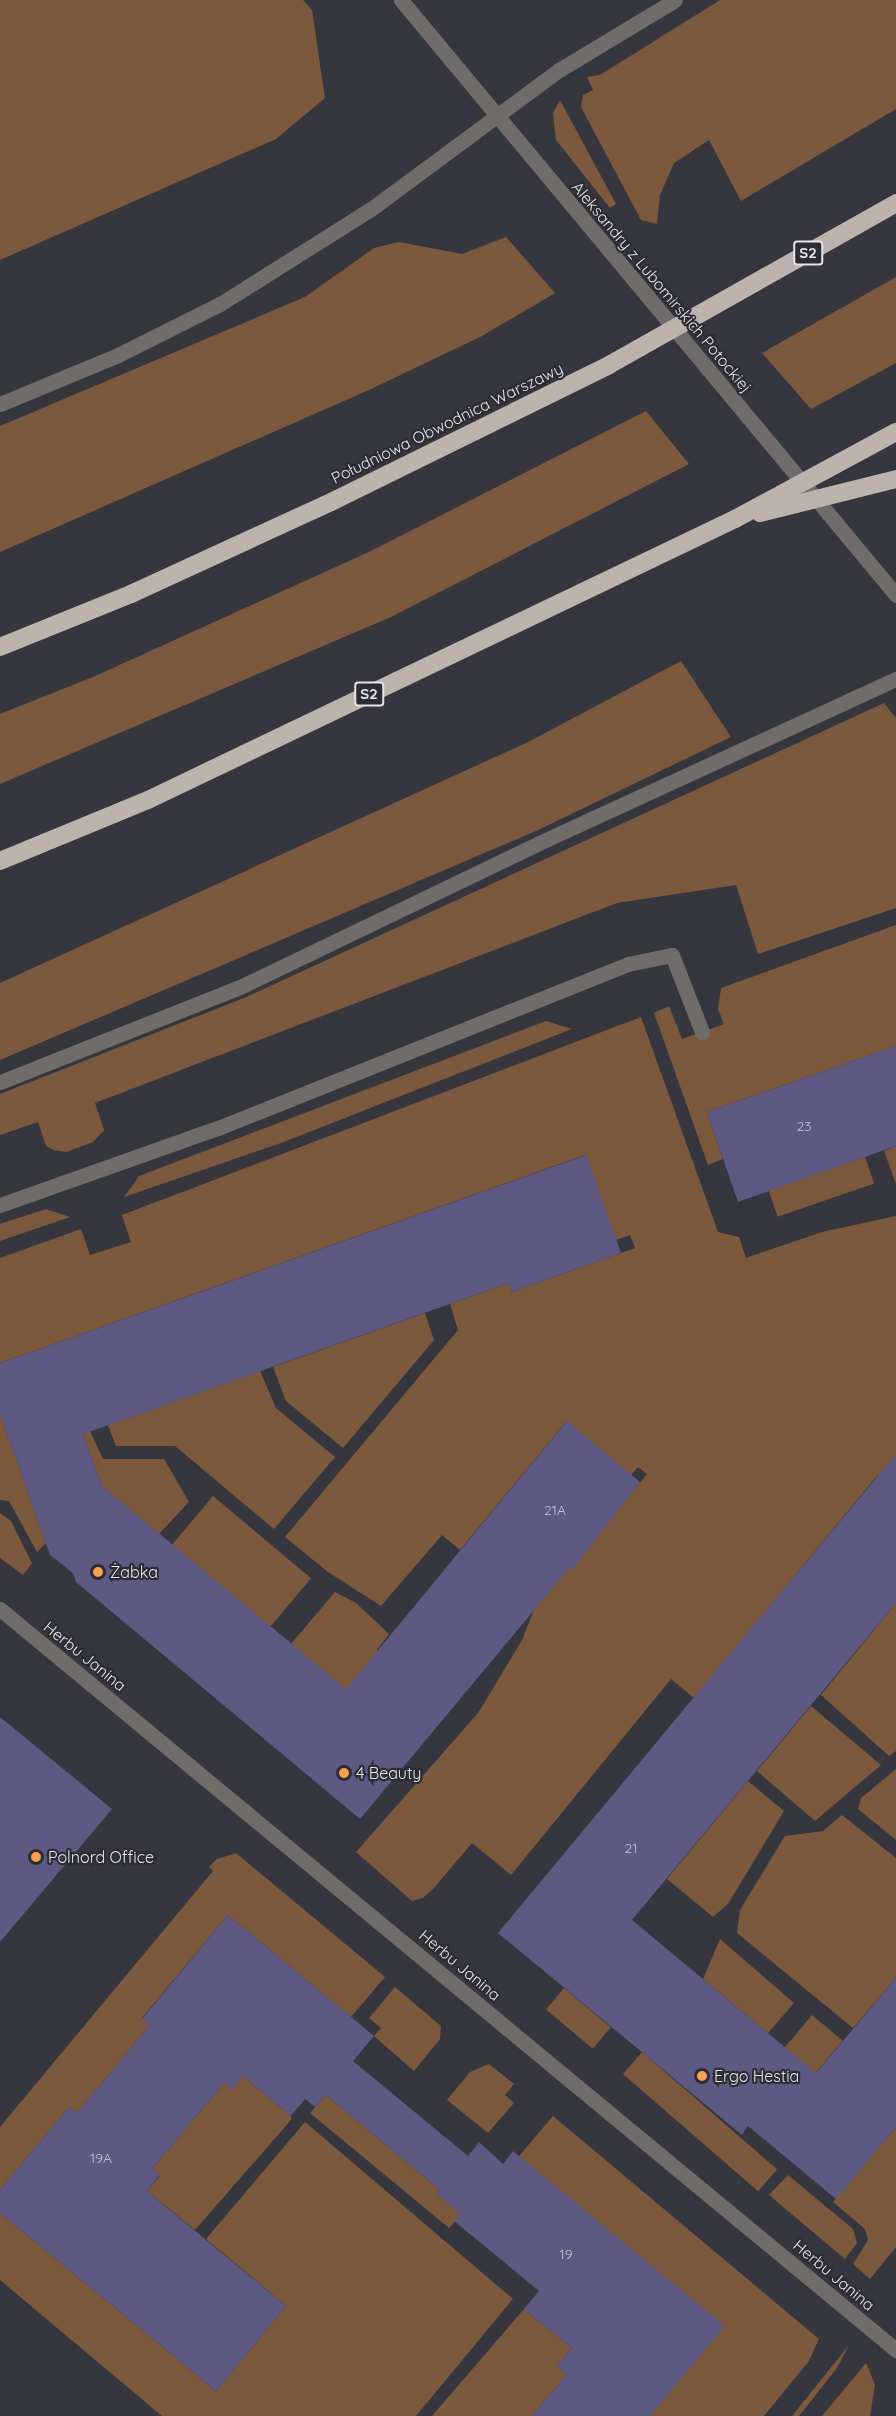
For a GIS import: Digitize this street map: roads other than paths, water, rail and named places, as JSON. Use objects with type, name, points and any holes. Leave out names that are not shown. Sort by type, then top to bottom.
[{"type":"highway","name":"Południowa Obwodnica Warszawy","points":[[0,646],[131,594],[331,502],[609,365],[896,203]]},
{"type":"highway","name":"S2","points":[[0,861],[148,800],[735,519],[853,458],[896,432]]},
{"type":"highway","points":[[735,519],[875,487],[896,479]]},
{"type":"street","name":"Aleksandry z Lubomirskich Potockiej","points":[[401,0],[896,596]]},
{"type":"street","points":[[0,404],[197,317],[371,209],[495,115],[559,70],[675,0]]},
{"type":"street","points":[[0,1082],[240,987],[539,843],[896,679]]},
{"type":"street","points":[[0,1205],[218,1128],[628,964],[672,955],[702,1032]]},
{"type":"street","name":"Herbu Janina","points":[[0,1609],[896,2350]]},
{"type":"place","name":"Żabka","points":[[98,1572]]},
{"type":"place","name":"4 Beauty","points":[[344,1773]]},
{"type":"place","name":"Polnord Office","points":[[36,1857]]},
{"type":"place","name":"Ergo Hestia","points":[[702,2076]]}]
